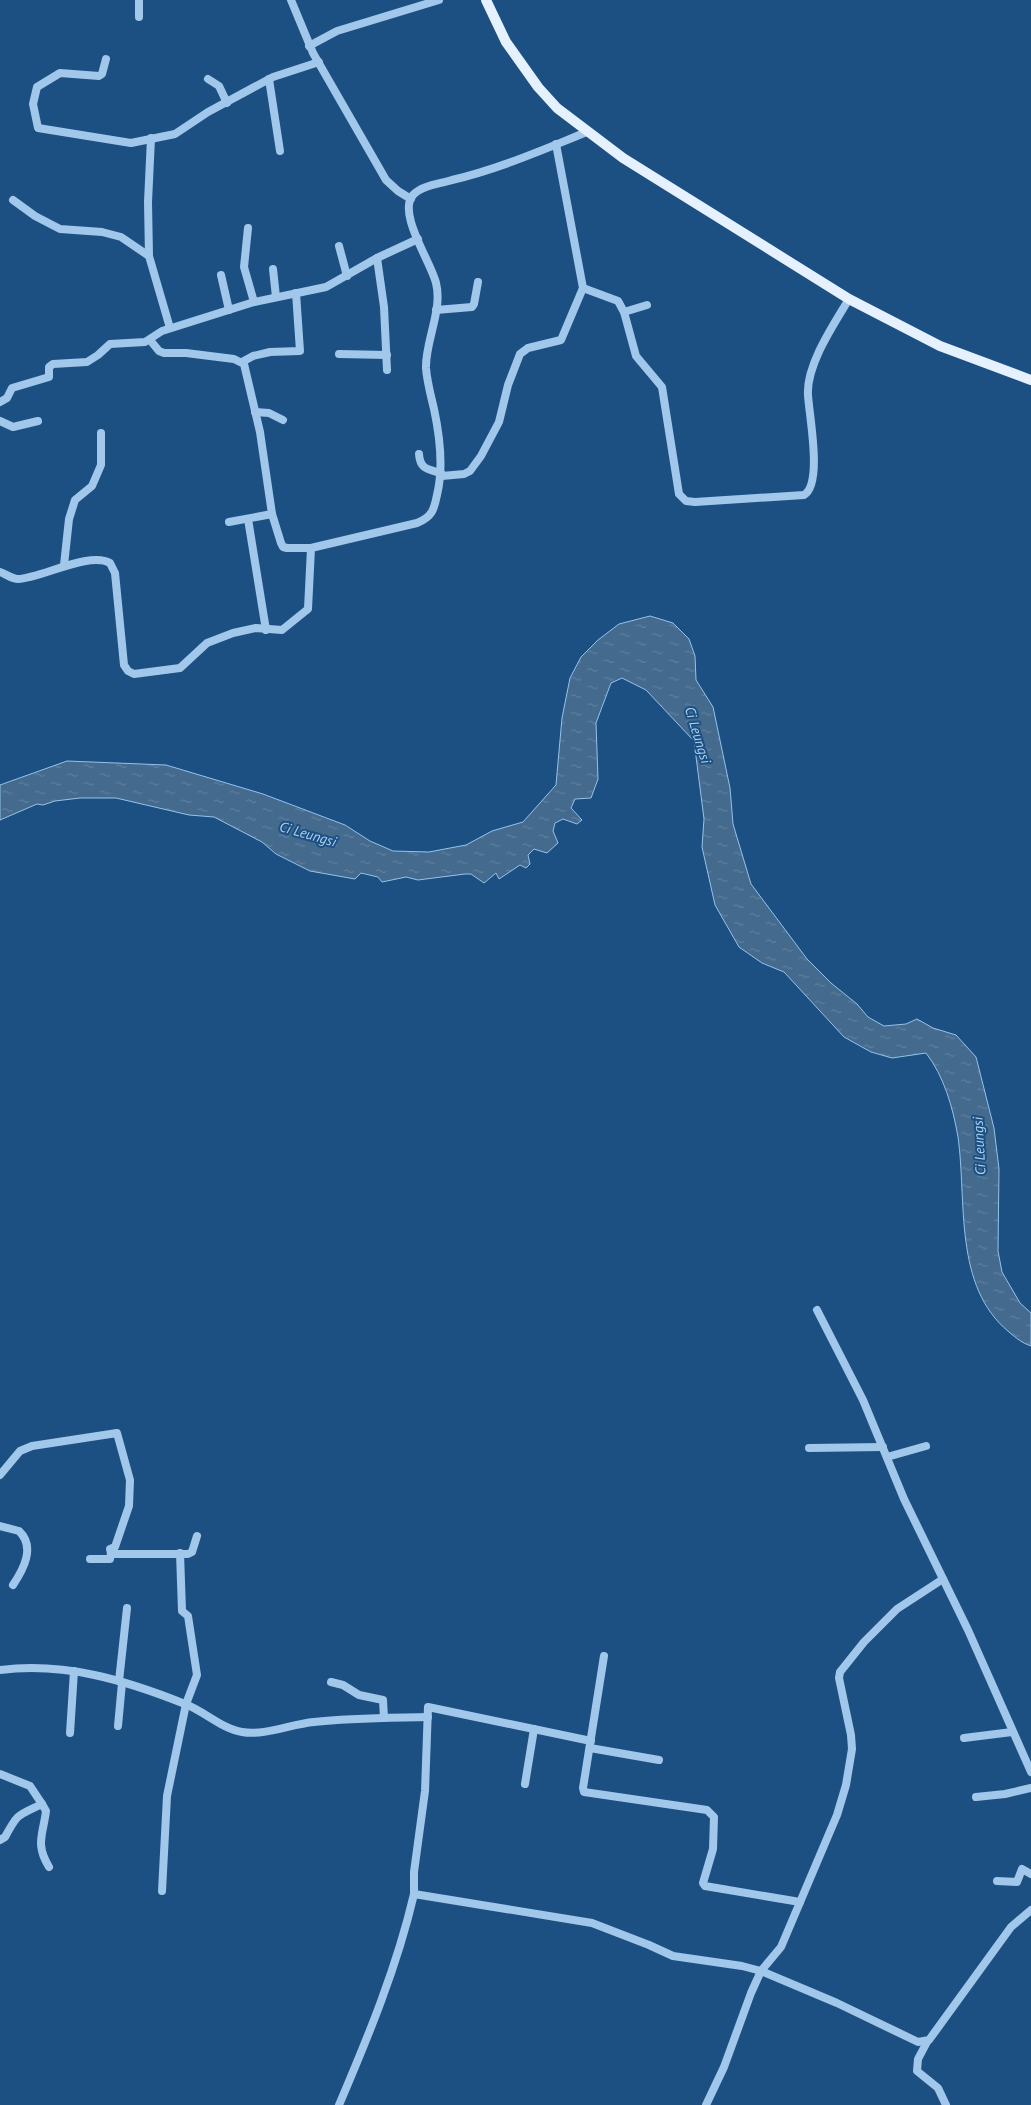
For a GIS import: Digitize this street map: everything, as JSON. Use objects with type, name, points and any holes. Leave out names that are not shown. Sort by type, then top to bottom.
[{"type":"main road","points":[[486,0],[506,42],[522,67],[557,108],[586,132],[623,158],[849,299],[940,346],[1031,380]]},
{"type":"street","points":[[139,0],[139,17]]},
{"type":"street","points":[[291,0],[310,46],[386,180],[411,199]]},
{"type":"street","points":[[310,46],[337,31],[439,0]]},
{"type":"street","points":[[106,59],[102,74],[99,76],[60,73],[37,87],[33,104],[38,128],[130,143],[175,134],[208,112],[269,79],[319,62]]},
{"type":"street","points":[[208,79],[218,84],[227,103]]},
{"type":"street","points":[[269,79],[280,150]]},
{"type":"street","points":[[242,362],[246,368],[256,412],[272,514],[283,547],[311,548],[317,545],[417,523],[429,518],[434,509],[441,474],[437,422],[426,367],[436,310],[436,284],[410,220],[408,205],[414,194],[429,186],[514,162],[586,132]]},
{"type":"street","points":[[151,138],[148,256],[170,328]]},
{"type":"street","points":[[419,454],[419,464],[422,468],[441,474],[464,474],[470,471],[481,456],[499,422],[517,359],[528,348],[561,340],[583,288],[556,144]]},
{"type":"street","points":[[13,200],[35,216],[60,228],[102,232],[121,237],[148,256]]},
{"type":"street","points":[[248,228],[244,267],[254,302]]},
{"type":"street","points":[[0,402],[7,398],[12,388],[23,383],[49,377],[49,367],[53,364],[87,362],[110,344],[150,340],[156,334],[170,328],[254,302],[326,287],[376,258],[418,239]]},
{"type":"street","points":[[339,246],[347,276]]},
{"type":"street","points":[[376,258],[388,355],[387,370]]},
{"type":"street","points":[[273,269],[276,297]]},
{"type":"street","points":[[221,275],[229,310]]},
{"type":"street","points":[[436,310],[472,308],[478,282]]},
{"type":"street","points":[[583,288],[612,297],[618,301],[624,312],[636,356],[664,392],[678,494],[686,501],[695,502],[804,495],[808,493],[812,479],[813,430],[808,393],[810,380],[830,331],[849,299]]},
{"type":"street","points":[[150,340],[158,351],[164,353],[186,353],[242,362],[253,356],[270,352],[300,352],[296,293]]},
{"type":"street","points":[[624,312],[646,305]]},
{"type":"street","points":[[339,354],[388,355]]},
{"type":"street","points":[[256,412],[268,413],[283,420]]},
{"type":"street","points":[[0,420],[14,427],[38,421]]},
{"type":"street","points":[[64,565],[69,519],[75,500],[92,486],[100,465],[101,433]]},
{"type":"street","points":[[229,522],[272,514]]},
{"type":"street","points":[[248,519],[266,630]]},
{"type":"street","points":[[0,572],[19,579],[64,565],[104,560],[114,567],[124,665],[128,672],[134,674],[180,668],[207,643],[252,629],[282,630],[308,609],[311,548]]},
{"type":"street","points":[[817,1310],[863,1400],[916,1523],[1031,1772]]},
{"type":"street","points":[[0,1475],[20,1451],[50,1443],[116,1433],[119,1435],[130,1480],[128,1506],[115,1546],[110,1549],[110,1559],[90,1559]]},
{"type":"street","points":[[887,1457],[926,1446]]},
{"type":"street","points":[[809,1448],[883,1447]]},
{"type":"street","points":[[0,1526],[19,1530],[28,1548],[23,1568],[12,1585]]},
{"type":"street","points":[[110,1554],[192,1552],[197,1536]]},
{"type":"street","points":[[162,1892],[167,1796],[186,1704],[198,1669],[188,1616],[182,1611],[180,1553]]},
{"type":"street","points":[[706,2105],[724,2067],[761,1971],[781,1947],[837,1815],[849,1767],[851,1735],[839,1678],[840,1672],[864,1642],[896,1609],[943,1579]]},
{"type":"street","points":[[118,1726],[127,1608]]},
{"type":"street","points":[[604,1656],[582,1788],[584,1792],[707,1810],[712,1815],[713,1849],[703,1883],[705,1886],[800,1902]]},
{"type":"street","points":[[0,1670],[49,1668],[74,1671],[120,1682],[186,1704],[243,1733],[255,1733],[312,1722],[428,1717]]},
{"type":"street","points":[[70,1733],[74,1671]]},
{"type":"street","points":[[331,1682],[343,1684],[359,1695],[383,1700],[384,1718]]},
{"type":"street","points":[[339,2105],[393,1968],[405,1932],[414,1894],[414,1872],[425,1791],[428,1708],[534,1729],[659,1760]]},
{"type":"street","points":[[525,1784],[534,1729]]},
{"type":"street","points":[[964,1738],[1012,1732]]},
{"type":"street","points":[[0,1774],[30,1786],[46,1811],[40,1846],[49,1866]]},
{"type":"street","points":[[976,1796],[1006,1794],[1031,1788]]},
{"type":"street","points":[[0,1840],[5,1837],[12,1821],[20,1814],[42,1804]]},
{"type":"street","points":[[997,1881],[1014,1884],[1017,1882],[1022,1869],[1031,1874]]},
{"type":"street","points":[[414,1894],[592,1923],[649,1944],[673,1956],[742,1966],[761,1971],[837,2003],[918,2042],[927,2042]]},
{"type":"street","points":[[946,2105],[938,2088],[917,2071],[918,2059],[927,2042],[1011,1927],[1031,1910]]},
{"type":"water","name":"Ci Leungsi","points":[[650,616],[673,623],[689,639],[695,656],[696,680],[713,707],[730,788],[733,824],[751,884],[807,959],[831,983],[857,1004],[868,1017],[884,1026],[906,1024],[917,1019],[933,1028],[956,1035],[976,1057],[994,1128],[999,1169],[998,1251],[1002,1272],[1020,1303],[1031,1313],[1031,1346],[1009,1332],[991,1313],[979,1291],[971,1267],[966,1241],[956,1126],[947,1093],[938,1072],[926,1053],[892,1058],[871,1052],[844,1037],[784,972],[762,963],[739,947],[715,905],[702,847],[704,819],[694,741],[646,690],[622,678],[611,683],[596,723],[598,779],[591,798],[575,799],[571,808],[582,820],[577,824],[563,819],[555,823],[553,831],[558,843],[547,853],[534,849],[528,855],[530,864],[526,868],[520,865],[499,879],[496,873],[484,883],[471,874],[418,880],[406,877],[382,882],[378,877],[361,873],[355,879],[310,871],[276,854],[262,842],[214,817],[189,815],[116,798],[80,798],[55,801],[43,805],[37,804],[0,820],[0,785],[67,761],[166,765],[263,794],[345,825],[370,841],[393,851],[429,852],[466,845],[492,831],[523,822],[556,785],[562,718],[570,678],[581,657],[598,640],[619,624]]}]
